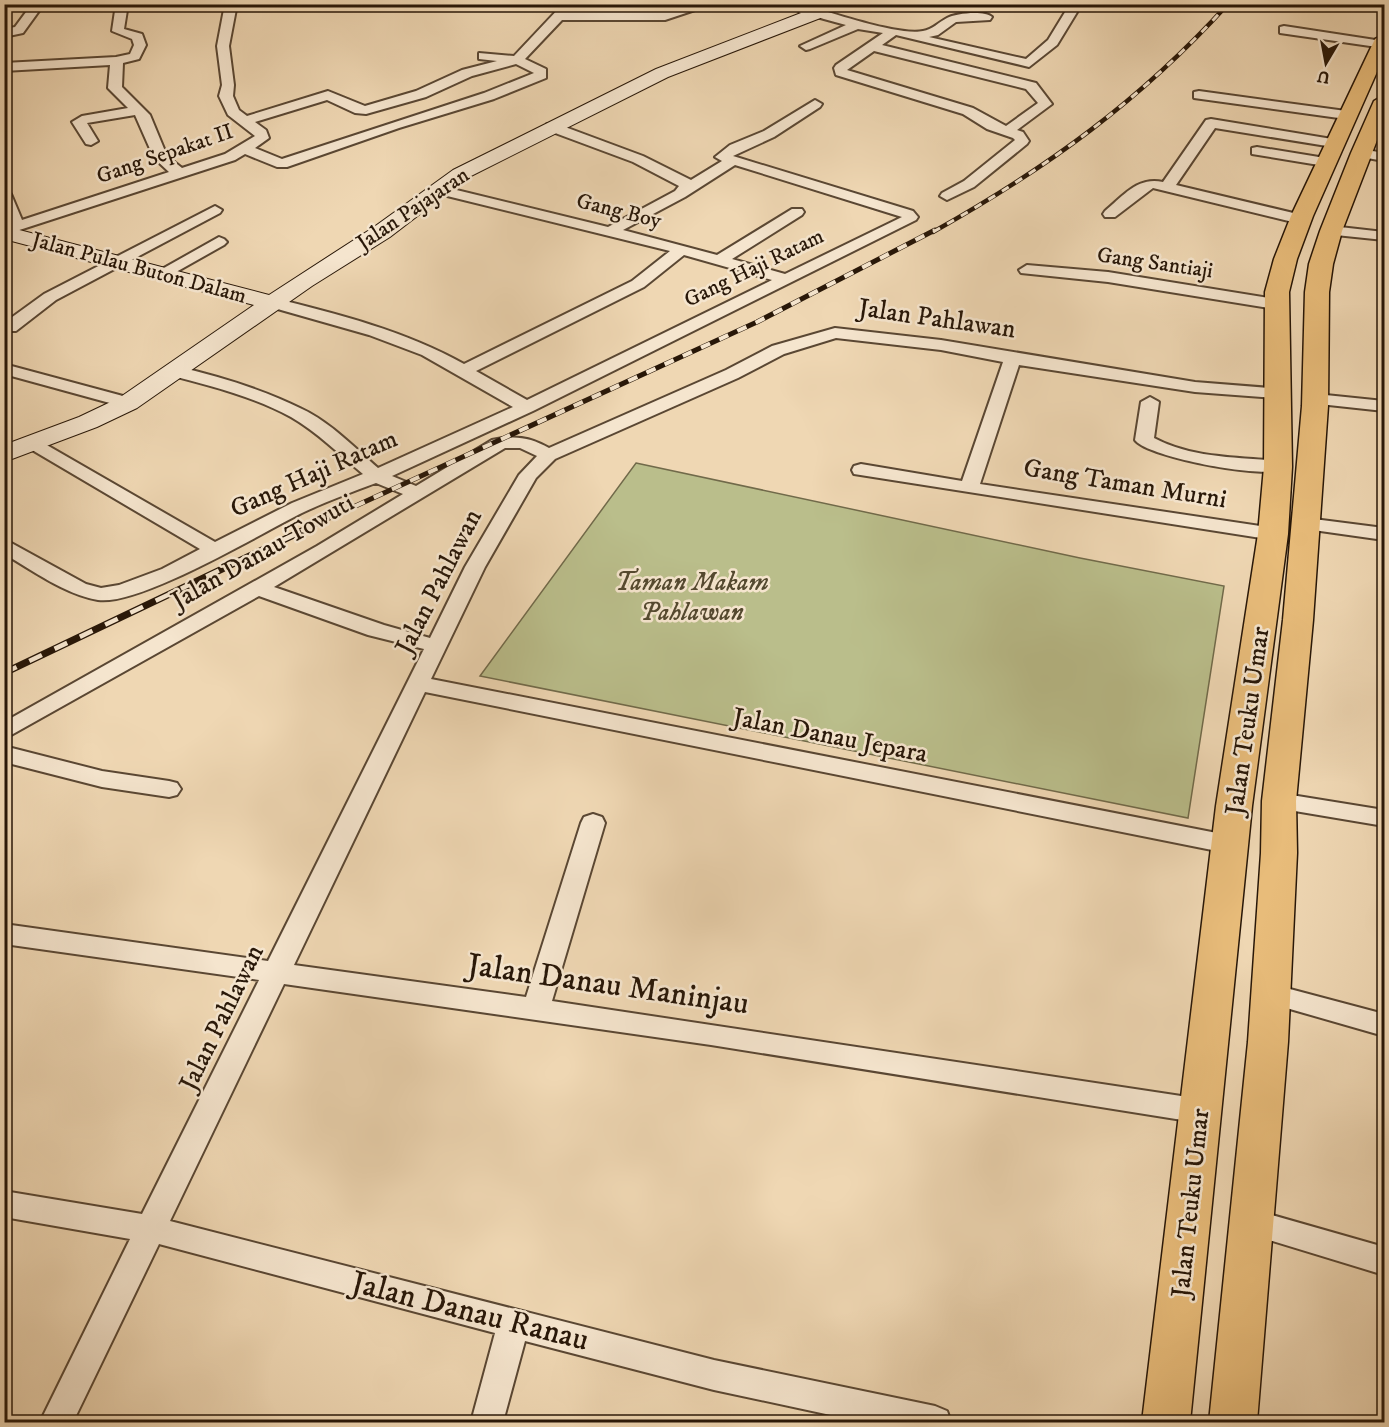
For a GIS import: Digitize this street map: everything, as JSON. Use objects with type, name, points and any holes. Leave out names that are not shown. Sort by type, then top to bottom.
[{"type":"highway","name":"Jalan Teuku Umar","points":[[1166,1422],[1237,791],[1273,534],[1278,467],[1277,288],[1301,219],[1329,153],[1346,114],[1378,66],[1383,42]]},
{"type":"highway","name":"Jalan Teuku Umar","points":[[1233,1422],[1271,994],[1280,853],[1280,801],[1301,588],[1316,399],[1318,285],[1331,231],[1384,101]]},
{"type":"highway","points":[[1267,585],[1301,588]]},
{"type":"highway","points":[[1237,791],[1280,801]]},
{"type":"main road","points":[[790,4],[817,13]]},
{"type":"main road","name":"Jalan Pajajaran","points":[[4,454],[88,422],[128,402],[382,232],[460,174],[670,70],[817,13]]},
{"type":"main road","name":"Jalan Pulau Buton Dalam","points":[[9,230],[273,303]]},
{"type":"street","points":[[4,33],[19,30],[38,4]]},
{"type":"street","points":[[4,68],[117,61],[135,57],[140,45],[138,37],[118,31],[122,4]]},
{"type":"street","name":"Gang Sepakat II","points":[[9,230],[178,172],[230,157],[246,149],[263,136],[233,112],[226,96],[228,85],[223,46],[231,4]]},
{"type":"street","points":[[246,121],[328,95],[360,110],[366,110],[422,94],[467,73],[517,60],[570,4]]},
{"type":"street","points":[[561,16],[665,16],[707,4]]},
{"type":"street","points":[[920,36],[924,40],[1029,63],[1053,42],[1076,4]]},
{"type":"street","points":[[1368,4],[1384,7]]},
{"type":"street","points":[[817,13],[857,25],[920,36],[934,32],[953,20],[986,17]]},
{"type":"street","points":[[806,46],[857,25]]},
{"type":"street","points":[[1284,30],[1383,42]]},
{"type":"street","points":[[893,32],[840,68],[842,72],[968,111],[992,126],[1009,130],[1018,135],[1022,141],[969,184],[947,196]]},
{"type":"street","points":[[870,46],[1031,86],[1045,104],[1009,130]]},
{"type":"street","points":[[246,149],[282,164],[540,77],[541,72],[517,60],[483,56]]},
{"type":"street","points":[[117,61],[116,88],[145,118],[161,158],[178,172]]},
{"type":"street","points":[[1199,94],[1346,114]]},
{"type":"street","points":[[732,161],[724,158],[723,155],[769,134],[815,104]]},
{"type":"street","points":[[91,141],[79,122],[81,120],[137,111]]},
{"type":"street","points":[[1168,186],[1211,123],[1329,153]]},
{"type":"street","points":[[552,127],[637,159],[680,179],[687,184],[685,190]]},
{"type":"street","points":[[1257,151],[1329,153]]},
{"type":"street","points":[[1361,153],[1384,157]]},
{"type":"street","points":[[609,232],[732,161]]},
{"type":"street","name":"Gang Haji Ratam","points":[[4,545],[79,589],[101,594],[123,591],[169,573],[299,507],[376,476],[527,407],[912,216],[732,161]]},
{"type":"street","points":[[1110,214],[1145,185],[1168,186],[1301,219]]},
{"type":"street","name":"Gang Boy","points":[[440,190],[681,249],[785,279]]},
{"type":"street","points":[[4,194],[9,230]]},
{"type":"street","points":[[10,327],[50,297],[115,260],[215,210]]},
{"type":"street","points":[[718,260],[797,212]]},
{"type":"street","points":[[1331,231],[1384,236]]},
{"type":"street","points":[[164,273],[219,242]]},
{"type":"street","points":[[461,372],[638,284],[681,249]]},
{"type":"street","name":"Gang Santiaji","points":[[1027,270],[1277,288]]},
{"type":"street","points":[[273,303],[375,331],[428,351],[461,372],[527,407]]},
{"type":"street","name":"Jalan Pahlawan","points":[[56,1422],[475,567],[522,485],[548,455],[732,374],[778,350],[835,333],[941,345],[1013,359],[1195,387],[1277,393]]},
{"type":"street","points":[[969,487],[1013,359]]},
{"type":"street","points":[[4,369],[128,402]]},
{"type":"street","points":[[175,371],[221,383],[297,413],[336,441],[376,476],[419,494]]},
{"type":"street","points":[[1316,399],[1384,406]]},
{"type":"street","points":[[1150,402],[1144,440],[1155,447],[1183,454],[1278,467]]},
{"type":"street","name":"Jalan Danau Towuti","points":[[4,732],[419,494],[499,444],[513,440],[524,441],[548,455]]},
{"type":"street","points":[[31,444],[214,549]]},
{"type":"street","name":"Gang Taman Murni","points":[[861,470],[1273,534]]},
{"type":"street","points":[[1306,524],[1384,534]]},
{"type":"street","points":[[256,588],[376,630],[436,646]]},
{"type":"street","name":"Jalan Danau Jepara","points":[[418,683],[1232,845]]},
{"type":"street","points":[[4,754],[102,779],[169,789]]},
{"type":"street","points":[[1280,801],[1384,818]]},
{"type":"street","points":[[536,1010],[593,823]]},
{"type":"street","name":"Jalan Danau Maninjau","points":[[4,934],[536,1010],[1201,1111]]},
{"type":"street","points":[[1271,994],[1384,1025]]},
{"type":"street","name":"Jalan Danau Ranau","points":[[4,1204],[151,1229],[714,1375],[935,1422]]},
{"type":"street","points":[[1251,1222],[1384,1261]]},
{"type":"street","points":[[487,1422],[514,1323]]},
{"type":"green space","name":"Taman Makam Pahlawan","points":[[636,463],[1080,558],[1224,586],[1188,818],[480,676]]},
{"type":"railway","points":[[933,232],[1015,183],[1090,130],[1161,72],[1228,4]]},
{"type":"railway","points":[[301,531],[757,322],[935,230]]},
{"type":"railway","points":[[4,673],[304,530]]}]
